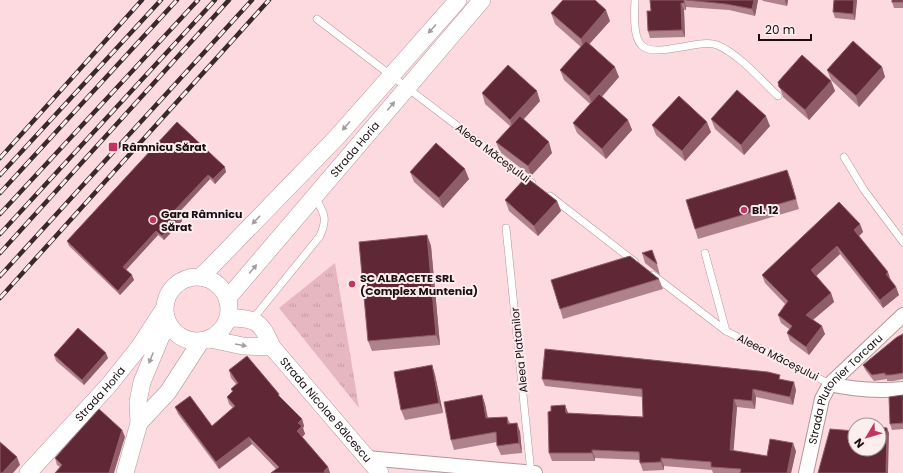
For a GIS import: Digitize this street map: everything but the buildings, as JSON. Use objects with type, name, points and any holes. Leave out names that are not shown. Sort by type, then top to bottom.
[{"type":"street","name":"Strada Horia","points":[[201,277],[337,137],[458,0]]},
{"type":"street","name":"Strada Horia","points":[[227,299],[482,0]]},
{"type":"street","points":[[125,473],[139,423],[138,402],[142,382],[165,315],[167,295],[176,284],[188,278],[201,277],[217,284],[227,299],[228,318],[221,330],[205,340],[168,392],[139,423]]},
{"type":"street","name":"Strada Horia","points":[[28,473],[109,385],[165,315]]},
{"type":"street","points":[[165,315],[171,330],[182,338],[205,340]]},
{"type":"street","name":"Strada Plutonier Torcaru","points":[[806,473],[822,399],[830,384],[903,315]]},
{"type":"street","points":[[228,318],[247,318],[252,320]]},
{"type":"street","name":"Strada Nicolae Bălcescu","points":[[252,320],[260,325],[272,347],[380,473]]},
{"type":"street","name":"Strada Nicolae Bălcescu","points":[[205,340],[243,346],[272,347]]},
{"type":"street","points":[[830,384],[849,389],[871,390],[903,388]]},
{"type":"street","points":[[367,458],[535,473]]},
{"type":"lane","points":[[635,0],[635,33],[640,44],[647,50],[659,51],[706,43],[716,44],[729,51],[778,96]]},
{"type":"lane","name":"Aleea Măceșului","points":[[317,19],[537,187]]},
{"type":"lane","points":[[844,157],[864,190],[903,242]]},
{"type":"lane","name":"Aleea Măceșului","points":[[544,192],[726,331],[830,384]]},
{"type":"lane","points":[[252,320],[320,236],[325,224],[325,216],[314,196]]},
{"type":"lane","name":"Aleea Platanilor","points":[[506,228],[532,473]]},
{"type":"lane","name":"Aleea Măceșului","points":[[706,253],[726,331]]},
{"type":"green space","points":[[335,263],[359,408],[279,308]]},
{"type":"railway","points":[[0,158],[142,0]]},
{"type":"railway","points":[[0,175],[161,0]]},
{"type":"railway","points":[[0,193],[177,0]]},
{"type":"railway","points":[[0,214],[198,0]]},
{"type":"railway","points":[[0,234],[215,0]]},
{"type":"railway","points":[[0,253],[229,0]]},
{"type":"railway","points":[[0,276],[252,0]]},
{"type":"railway","points":[[0,298],[269,0]]},
{"type":"place","name":"Râmnicu Sărat","points":[[113,147]]},
{"type":"place","name":"Bl. 12","points":[[744,210]]},
{"type":"place","name":"Gara Râmnicu Sărat","points":[[153,220]]},
{"type":"place","name":"SC ALBACETE SRL (Complex Muntenia)","points":[[352,284]]}]
